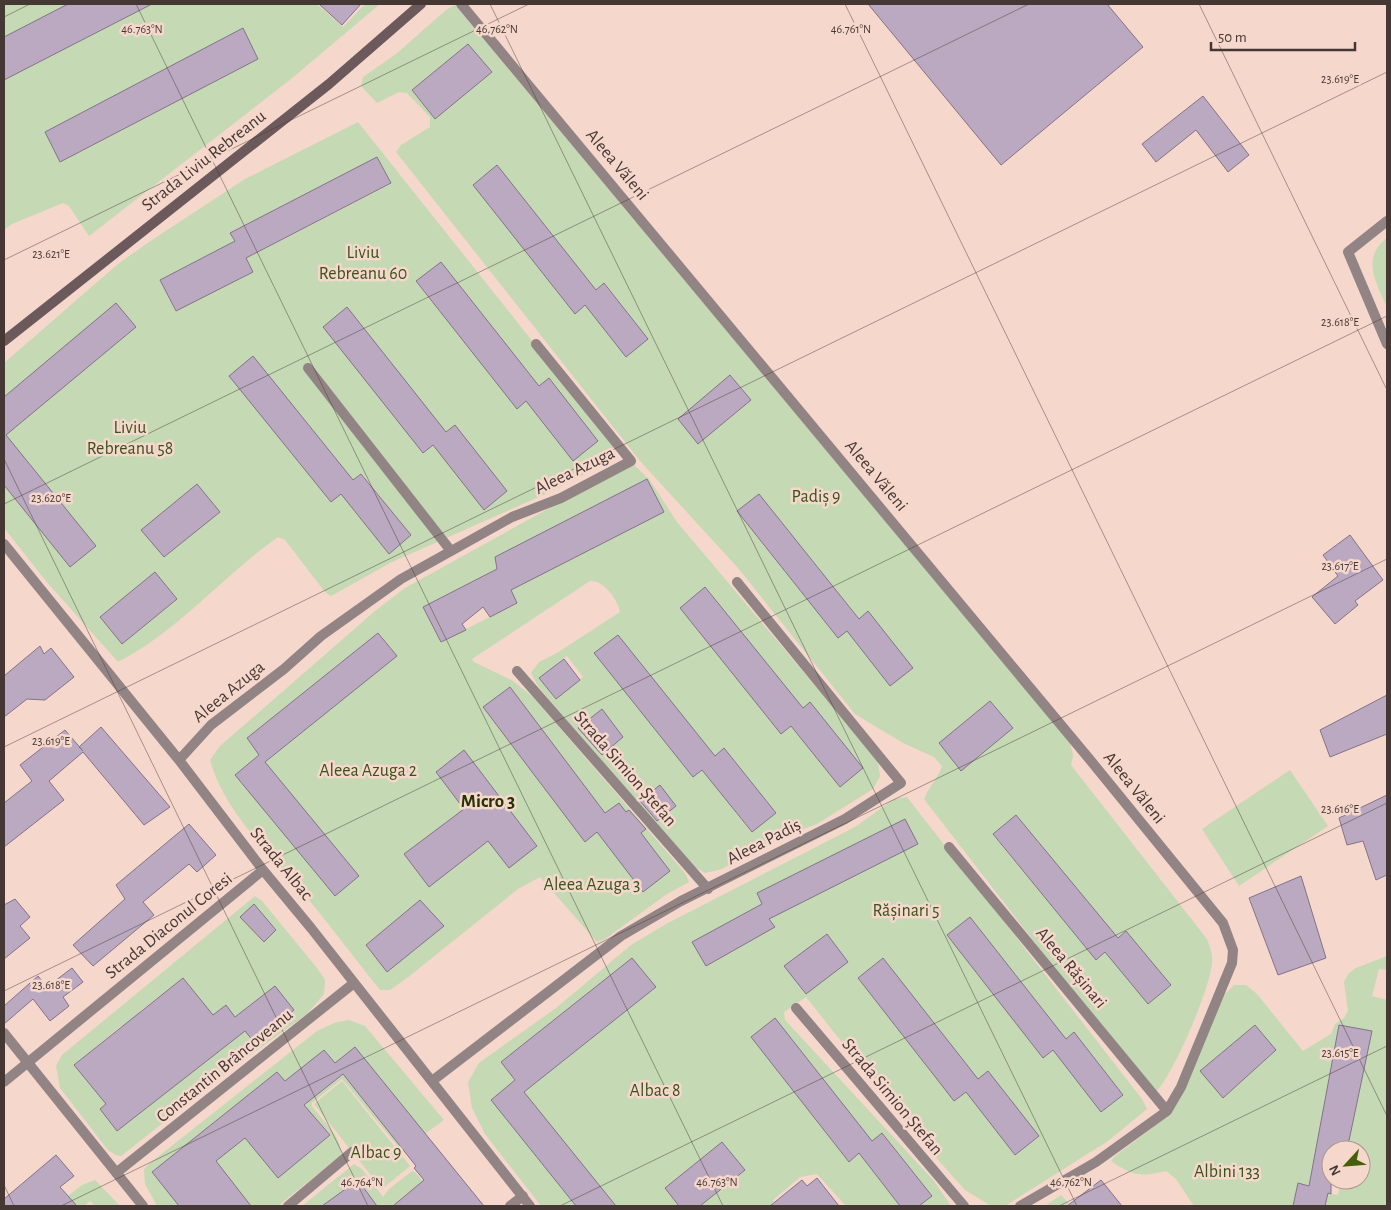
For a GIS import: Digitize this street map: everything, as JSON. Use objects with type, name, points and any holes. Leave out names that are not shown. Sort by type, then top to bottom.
[{"type":"street","name":"Strada Liviu Rebreanu","points":[[4,341],[311,98],[421,4]]},
{"type":"street","name":"Aleea Văleni","points":[[461,4],[1091,761],[1223,923],[1233,950],[1232,963],[1181,1087],[1167,1110]]},
{"type":"street","points":[[1387,221],[1348,252],[1387,344]]},
{"type":"street","name":"Aleea Azuga","points":[[178,760],[211,725],[284,668],[321,636],[401,579],[512,517],[561,498],[631,462],[536,344]]},
{"type":"street","points":[[308,368],[451,551]]},
{"type":"street","name":"Strada Albac","points":[[4,544],[178,760],[530,1206]]},
{"type":"street","name":"Aleea Padiș","points":[[432,1081],[621,936],[681,901],[845,819],[901,783],[737,582]]},
{"type":"street","name":"Strada Simion Ștefan","points":[[517,671],[708,889]]},
{"type":"street","name":"Aleea Rășinari","points":[[949,847],[1167,1110]]},
{"type":"street","name":"Strada Diaconul Coresi","points":[[4,1082],[263,870]]},
{"type":"street","name":"Constantin Brâncoveanu","points":[[116,1173],[354,983]]},
{"type":"street","name":"Strada Simion Ștefan","points":[[796,1008],[964,1206]]},
{"type":"street","points":[[4,1034],[143,1206]]},
{"type":"street","points":[[1020,1206],[1096,1162],[1167,1110]]},
{"type":"street","points":[[288,1206],[352,1152]]},
{"type":"street","points":[[510,1206],[523,1196]]},
{"type":"green space","points":[[4,4],[68,4],[4,37]]},
{"type":"green space","points":[[152,4],[317,4],[343,27],[365,4],[380,4],[291,79],[89,236],[69,206],[63,203],[12,224],[4,230],[4,80]],"holes":[[[243,28],[258,59],[60,162],[46,132]]]},
{"type":"green space","name":"Padiș 9","points":[[455,5],[1070,743],[1073,756],[1071,765],[1207,939],[1212,958],[1207,986],[1192,1026],[1173,1066],[1157,1091],[1154,1092],[1137,1075],[924,799],[942,766],[934,757],[903,743],[855,714],[738,568],[640,461],[396,152],[401,145],[430,127],[430,117],[407,93],[399,92],[377,103],[361,86],[363,77],[396,54],[446,10]],"holes":[[[468,44],[491,72],[435,119],[412,90]],[[497,166],[596,290],[605,283],[648,339],[626,356],[585,305],[575,313],[473,185]],[[731,375],[751,400],[698,443],[678,419]],[[759,494],[859,619],[868,611],[913,668],[890,686],[847,631],[838,638],[737,512]],[[990,701],[1013,728],[961,770],[939,743]],[[1016,815],[1118,938],[1126,931],[1171,985],[1148,1004],[1105,952],[1096,960],[993,835]]]},
{"type":"green space","points":[[358,122],[607,435],[613,447],[599,467],[543,495],[392,562],[331,596],[325,592],[285,540],[278,537],[161,635],[118,662],[46,581],[4,528],[4,485],[70,567],[96,546],[6,435],[135,328],[116,304],[4,397],[4,363],[118,264],[245,179]],"holes":[[[377,157],[391,184],[246,258],[252,272],[175,311],[160,280],[235,241],[231,232]],[[441,262],[539,386],[549,379],[598,441],[573,461],[526,401],[517,408],[416,282]],[[347,308],[446,432],[455,425],[507,491],[484,509],[433,445],[324,327]],[[253,357],[353,480],[362,474],[411,535],[389,553],[341,494]],[[197,484],[219,512],[164,557],[141,530]],[[155,572],[177,599],[122,644],[100,617]]]},
{"type":"green space","points":[[1387,238],[1387,307],[1375,280],[1373,262],[1374,253]]},
{"type":"green space","points":[[634,465],[649,479],[677,522],[864,744],[878,763],[880,776],[873,789],[817,824],[775,839],[722,869],[705,873],[695,867],[556,708],[538,686],[531,673],[539,662],[557,653],[620,612],[610,592],[600,584],[590,581],[472,659],[474,662],[513,681],[532,696],[685,873],[689,882],[667,894],[605,939],[597,942],[540,877],[518,889],[407,978],[390,990],[380,990],[314,906],[237,814],[217,779],[210,760],[220,746],[375,611],[405,588],[626,467]],"holes":[[[663,512],[511,590],[517,603],[441,642],[423,607],[497,569],[496,557]],[[705,587],[803,708],[810,703],[863,768],[840,787],[791,726],[781,734],[680,608]],[[379,633],[397,656],[265,762],[335,896],[236,775],[259,755],[247,738]],[[618,635],[715,756],[724,748],[776,813],[751,832],[702,770],[595,653]],[[567,656],[583,677],[555,699],[539,678]],[[510,687],[605,813],[619,803],[670,871],[643,892],[597,832],[585,841],[483,708]],[[602,709],[623,737],[602,755],[578,728]],[[464,750],[537,845],[509,867],[436,772]],[[660,785],[676,806],[657,820]],[[461,811],[486,843],[428,886],[404,854]],[[420,900],[387,972],[366,945]]]},
{"type":"green space","points":[[1290,770],[1328,826],[1239,886],[1202,829]]},
{"type":"green space","points":[[907,797],[1142,1099],[1147,1109],[1108,1141],[1005,1206],[991,1206],[965,1190],[914,1133],[806,997],[784,1012],[785,1020],[934,1181],[951,1206],[919,1206],[932,1196],[883,1133],[872,1141],[775,1018],[751,1037],[848,1161],[859,1153],[900,1206],[846,1206],[817,1174],[800,1177],[773,1200],[772,1206],[700,1206],[744,1170],[722,1142],[665,1188],[679,1206],[616,1206],[524,1092],[655,987],[632,958],[501,1062],[515,1080],[491,1100],[576,1206],[541,1206],[485,1134],[472,1108],[468,1082],[479,1063],[556,1008],[631,945],[666,924],[855,827],[894,799]],"holes":[[[970,917],[1065,1039],[1074,1032],[1123,1095],[1102,1112],[1053,1050],[1043,1058],[947,935]],[[826,934],[848,962],[805,994],[785,966]],[[882,958],[978,1079],[988,1071],[1039,1136],[1015,1155],[966,1092],[954,1101],[858,978]]]},
{"type":"green space","points":[[255,896],[262,901],[325,980],[324,994],[307,1014],[234,1067],[121,1156],[108,1150],[60,1088],[56,1066],[62,1055]],"holes":[[[254,905],[276,929],[263,942],[240,916]],[[183,978],[198,997],[155,1030],[140,1011]],[[275,986],[294,1010],[245,1031],[117,1131],[100,1109],[225,1005],[235,1017]],[[121,1026],[143,1052],[119,1062],[90,1085],[74,1065]]]},
{"type":"green space","name":"Albini 133","points":[[1387,956],[1387,970],[1379,969],[1372,996],[1387,1000],[1387,1206],[1325,1206],[1328,1193],[1338,1195],[1339,1190],[1371,1190],[1371,1140],[1349,1140],[1372,1032],[1339,1025],[1309,1186],[1298,1183],[1293,1206],[1194,1206],[1176,1179],[1166,1171],[1137,1174],[1125,1170],[1111,1161],[1171,1114],[1223,996],[1234,985],[1246,985],[1257,994],[1303,1051],[1331,1034],[1335,1024],[1344,1018],[1348,1011],[1344,982],[1348,974],[1356,968]],"holes":[[[1255,1025],[1276,1050],[1223,1098],[1201,1070]]]},
{"type":"green space","points":[[349,1020],[365,1026],[444,1120],[406,1148],[400,1149],[342,1079],[312,1103],[312,1106],[339,1142],[341,1155],[278,1206],[241,1206],[247,1201],[229,1178],[196,1206],[157,1206],[145,1184],[144,1169],[317,1031],[334,1023]],"holes":[[[355,1047],[421,1129],[343,1074],[304,1105],[297,1096],[172,1196],[152,1172],[277,1072],[285,1081],[324,1050],[335,1063]],[[312,1115],[330,1134],[278,1178],[253,1148],[265,1138]]]},
{"type":"green space","name":"Albac 9","points":[[342,1081],[410,1166],[382,1189],[314,1104]]},
{"type":"green space","points":[[354,1164],[362,1169],[383,1197],[389,1189],[412,1171],[416,1173],[443,1206],[439,1206],[441,1205],[422,1182],[393,1206],[377,1206],[358,1180],[331,1200],[335,1206],[302,1206]]},
{"type":"green space","points":[[95,1180],[120,1206],[95,1206],[90,1201],[84,1206],[74,1204],[72,1206],[55,1206],[82,1185]]},
{"type":"green space","points":[[1061,1195],[1071,1206],[1045,1206]]},
{"type":"building","points":[[68,4],[152,4],[4,80],[4,37]]},
{"type":"building","points":[[319,4],[361,4],[342,25]]},
{"type":"building","points":[[868,4],[1107,4],[1143,47],[1001,165]]},
{"type":"building","points":[[243,28],[258,59],[60,162],[45,132]]},
{"type":"building","points":[[468,44],[492,72],[435,119],[412,90]]},
{"type":"building","points":[[1203,96],[1249,155],[1228,172],[1196,130],[1156,162],[1142,144]]},
{"type":"building","points":[[377,157],[391,183],[246,258],[253,272],[176,311],[160,280],[235,241],[230,233]]},
{"type":"building","points":[[497,165],[596,290],[604,283],[648,339],[626,357],[585,305],[575,314],[473,185]]},
{"type":"building","points":[[441,262],[539,386],[549,378],[598,441],[573,461],[526,401],[517,409],[416,281]]},
{"type":"building","points":[[116,303],[136,327],[6,435],[96,546],[70,567],[4,485],[4,397]]},
{"type":"building","points":[[347,307],[446,432],[455,425],[507,491],[484,510],[433,445],[423,453],[323,327]]},
{"type":"building","points":[[253,356],[353,480],[361,474],[411,535],[389,554],[341,494],[331,502],[229,376]]},
{"type":"building","points":[[730,375],[751,400],[698,444],[678,419]]},
{"type":"building","points":[[647,479],[664,512],[511,590],[517,603],[490,617],[483,607],[462,624],[466,630],[441,642],[423,607],[497,569],[495,557]]},
{"type":"building","points":[[197,484],[220,512],[164,557],[141,530]]},
{"type":"building","points":[[759,494],[859,619],[868,611],[913,668],[890,686],[847,631],[838,638],[737,511]]},
{"type":"building","points":[[1350,535],[1383,580],[1355,601],[1358,605],[1335,624],[1312,597],[1338,576],[1323,555]]},
{"type":"building","points":[[155,572],[177,599],[122,644],[100,617]]},
{"type":"building","points":[[705,587],[803,708],[810,702],[863,768],[840,787],[791,726],[781,734],[680,608]]},
{"type":"building","points":[[378,633],[397,656],[265,762],[359,876],[335,896],[235,775],[259,755],[247,738]]},
{"type":"building","points":[[618,635],[715,756],[724,748],[776,813],[752,832],[702,770],[693,777],[594,653]]},
{"type":"building","points":[[40,646],[44,654],[51,648],[74,677],[45,700],[27,699],[4,717],[4,676]]},
{"type":"building","points":[[564,659],[580,680],[556,699],[539,678]]},
{"type":"building","points":[[510,687],[605,813],[619,803],[626,812],[629,810],[646,829],[641,833],[670,871],[643,892],[597,832],[585,842],[483,707]]},
{"type":"building","points":[[1387,695],[1387,734],[1330,757],[1320,730]]},
{"type":"building","points":[[990,701],[1013,728],[961,771],[939,743]]},
{"type":"building","points":[[602,709],[623,737],[602,755],[578,728]]},
{"type":"building","points":[[101,727],[170,807],[144,825],[83,752],[49,781],[64,800],[4,847],[4,803],[32,781],[20,765],[65,730],[79,747]]},
{"type":"building","points":[[464,750],[537,846],[509,868],[488,841],[429,887],[404,854],[464,809],[436,772]]},
{"type":"building","points":[[660,785],[676,806],[657,821],[640,801]]},
{"type":"building","points":[[1387,795],[1387,875],[1376,880],[1363,841],[1347,845],[1339,818]]},
{"type":"building","points":[[1016,815],[1118,938],[1126,931],[1171,985],[1148,1004],[1105,952],[1096,960],[993,834]]},
{"type":"building","points":[[905,819],[918,844],[769,919],[775,927],[706,966],[692,942],[762,904],[757,893]]},
{"type":"building","points":[[189,824],[216,855],[197,872],[189,864],[143,902],[154,915],[93,966],[73,945],[125,899],[116,885]]},
{"type":"building","points":[[1301,876],[1326,958],[1278,975],[1249,898]]},
{"type":"building","points":[[15,899],[30,917],[20,926],[30,938],[4,959],[4,905]]},
{"type":"building","points":[[420,900],[444,926],[387,972],[366,945]]},
{"type":"building","points":[[254,904],[276,930],[264,942],[240,917]]},
{"type":"building","points":[[970,917],[1066,1039],[1074,1032],[1123,1095],[1101,1112],[1053,1050],[1043,1058],[947,935]]},
{"type":"building","points":[[827,934],[848,962],[806,994],[784,966]]},
{"type":"building","points":[[632,958],[656,987],[524,1092],[616,1206],[576,1206],[491,1100],[515,1080],[501,1062]]},
{"type":"building","points":[[883,958],[978,1079],[988,1071],[1039,1136],[1015,1155],[966,1092],[954,1101],[858,978]]},
{"type":"building","points":[[72,968],[83,982],[63,997],[69,1006],[50,1021],[33,999],[4,1024],[4,1006],[38,976],[47,987]]},
{"type":"building","points":[[183,978],[213,1015],[226,1005],[235,1017],[275,986],[294,1010],[254,1042],[245,1031],[117,1131],[100,1109],[106,1104],[74,1065]]},
{"type":"building","points":[[775,1018],[872,1141],[882,1133],[932,1196],[919,1206],[900,1206],[859,1153],[849,1162],[751,1037]]},
{"type":"building","points":[[1255,1025],[1276,1050],[1223,1098],[1200,1071]]},
{"type":"building","points":[[1339,1025],[1372,1031],[1349,1140],[1321,1140],[1321,1190],[1331,1190],[1331,1194],[1328,1193],[1325,1206],[1293,1206],[1298,1183],[1309,1186]]},
{"type":"building","points":[[355,1047],[484,1206],[393,1206],[424,1180],[414,1168],[416,1166],[343,1074],[304,1105],[330,1135],[278,1178],[245,1138],[216,1161],[251,1206],[179,1206],[152,1172],[277,1072],[285,1081],[324,1050],[335,1063]]},
{"type":"building","points":[[722,1142],[745,1170],[700,1206],[679,1206],[665,1188]]},
{"type":"building","points":[[56,1155],[74,1176],[60,1187],[77,1206],[4,1206],[4,1199]]},
{"type":"building","points":[[817,1178],[839,1206],[770,1206],[802,1180],[807,1186]]},
{"type":"building","points":[[358,1180],[377,1206],[322,1206]]},
{"type":"building","points":[[1101,1180],[1122,1206],[1067,1206]]},
{"type":"district","name":"Micro 3","points":[[488,801]]},
{"type":"park label","name":"Liviu Rebreanu 60","points":[[363,263]]},
{"type":"park label","name":"Liviu Rebreanu 58","points":[[130,438]]},
{"type":"park label","name":"Aleea Azuga 2","points":[[368,771]]},
{"type":"park label","name":"Aleea Azuga 3","points":[[592,885]]},
{"type":"park label","name":"Rășinari 5","points":[[906,911]]},
{"type":"park label","name":"Albac 8","points":[[655,1091]]}]
